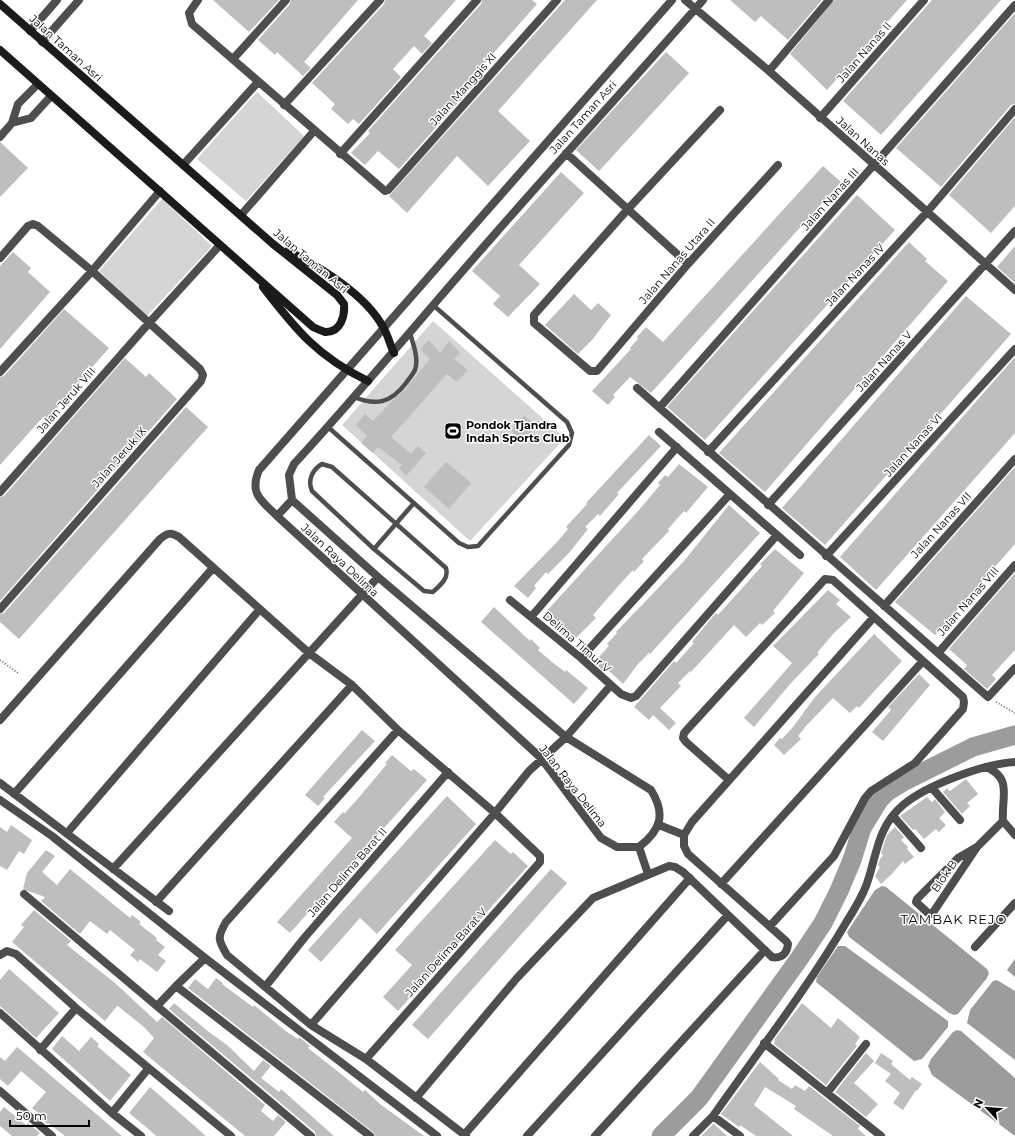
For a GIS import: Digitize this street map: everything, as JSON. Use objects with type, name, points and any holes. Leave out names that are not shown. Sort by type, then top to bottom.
[{"type":"main road","name":"Jalan Taman Asri","points":[[0,4],[273,244],[337,295],[344,304],[344,317],[340,324],[335,329],[326,332],[313,327],[0,50]]},
{"type":"main road","points":[[273,244],[303,259],[346,288],[369,307],[384,328],[394,353]]},
{"type":"main road","points":[[251,272],[301,335],[334,364],[370,380]]},
{"type":"street","points":[[30,31],[57,0]]},
{"type":"street","points":[[42,42],[79,0]]},
{"type":"street","points":[[198,0],[189,13],[192,24],[340,154],[477,0]]},
{"type":"street","points":[[233,59],[286,0]]},
{"type":"street","points":[[284,105],[380,0]]},
{"type":"street","name":"Jalan Manggis XI","points":[[340,154],[385,191],[388,190],[557,0]]},
{"type":"street","name":"Jalan Taman Asri","points":[[348,370],[672,0]]},
{"type":"street","name":"Jalan Nanas","points":[[685,0],[768,71],[1015,290]]},
{"type":"street","name":"Jalan Taman Asri","points":[[370,380],[433,305],[566,153],[703,0]]},
{"type":"street","points":[[768,71],[829,0]]},
{"type":"street","name":"Jalan Nanas II","points":[[820,118],[924,0]]},
{"type":"street","name":"Jalan Nanas III","points":[[660,407],[1015,5]]},
{"type":"street","points":[[183,166],[258,82]]},
{"type":"street","points":[[0,137],[12,123],[18,104],[38,84]]},
{"type":"street","points":[[12,123],[31,118],[51,96]]},
{"type":"street","name":"Jalan Nanas IV","points":[[708,452],[927,212],[1015,109]]},
{"type":"street","points":[[628,209],[720,110]]},
{"type":"street","points":[[241,215],[314,131]]},
{"type":"street","points":[[566,153],[688,264]]},
{"type":"street","name":"Jalan Nanas Utara II","points":[[628,209],[534,315],[533,319],[534,323],[593,372],[597,371],[688,264],[778,164]]},
{"type":"street","points":[[0,372],[92,271],[160,191]]},
{"type":"street","name":"Jalan Jeruk IX","points":[[0,258],[28,226],[33,224],[38,226],[92,271],[200,369],[203,375],[201,381],[0,609]]},
{"type":"street","name":"Jalan Nanas V","points":[[768,505],[1015,231]]},
{"type":"street","name":"Jalan Jeruk VIII","points":[[0,492],[148,323],[220,245]]},
{"type":"street","name":"Jalan Nanas VI","points":[[826,556],[1015,350]]},
{"type":"street","name":"Jalan Raya Delima","points":[[348,370],[259,470],[254,482],[255,490],[259,497],[277,516],[362,596],[541,758],[601,838],[617,847],[639,847]]},
{"type":"street","points":[[277,516],[292,500],[290,475],[294,464],[370,380]]},
{"type":"street","points":[[637,388],[826,556],[988,696],[1015,668]]},
{"type":"street","points":[[659,432],[800,555]]},
{"type":"street","points":[[531,617],[677,448]]},
{"type":"street","name":"Jalan Nanas VII","points":[[884,606],[1015,458]]},
{"type":"street","points":[[581,658],[730,494]]},
{"type":"street","name":"Jalan Raya Delima","points":[[292,500],[378,577],[566,737],[652,790],[658,801],[660,813],[659,825]]},
{"type":"street","points":[[0,720],[167,534],[170,533],[179,537],[309,653],[352,685],[398,730],[495,813]]},
{"type":"street","name":"Delima Timur V","points":[[510,600],[581,658],[621,694],[631,698],[636,696],[777,535]]},
{"type":"street","name":"Jalan Nanas VIII","points":[[938,652],[1015,566]]},
{"type":"street","points":[[14,794],[213,568]]},
{"type":"street","points":[[113,868],[378,577]]},
{"type":"street","points":[[729,780],[686,742],[683,738],[684,733],[825,579],[833,580],[963,697],[964,702],[962,709],[914,763],[871,791],[865,798],[834,856],[770,926]]},
{"type":"street","points":[[67,834],[260,609]]},
{"type":"street","points":[[416,1098],[517,978],[593,898],[648,874],[669,866],[675,867],[690,878],[772,957],[778,958],[787,950],[788,944],[786,941],[688,854],[684,846],[684,835],[692,822],[874,616]]},
{"type":"street","points":[[721,884],[923,661]]},
{"type":"street","points":[[156,902],[352,685]]},
{"type":"street","points":[[311,1025],[541,758],[566,737],[611,685]]},
{"type":"street","points":[[398,730],[226,922],[219,933],[219,939],[227,955],[311,1025],[366,1059],[465,1135],[690,878]]},
{"type":"street","points":[[693,1136],[714,1116],[842,929],[866,885],[879,837],[892,816],[903,805],[932,788],[986,767],[1015,762]]},
{"type":"street","points":[[986,767],[995,771],[1002,777],[1004,791],[1003,821],[1015,835]]},
{"type":"street","name":"Jalan Delima Barat II","points":[[265,987],[305,937],[448,772]]},
{"type":"street","points":[[0,783],[169,911]]},
{"type":"street","points":[[932,788],[960,820]]},
{"type":"street","points":[[0,800],[52,836],[205,958],[437,1136]]},
{"type":"street","name":"Jalan Delima Barat V","points":[[366,1059],[540,862],[541,859],[495,813]]},
{"type":"street","points":[[892,816],[922,848]]},
{"type":"street","points":[[977,847],[1003,821]]},
{"type":"street","points":[[648,874],[639,847],[652,836],[659,825],[684,835]]},
{"type":"street","name":"Blok B","points":[[977,847],[932,914],[928,914],[916,902],[917,899],[958,858],[977,847]]},
{"type":"street","points":[[24,894],[311,1136]]},
{"type":"street","points":[[975,947],[1015,904]]},
{"type":"street","points":[[528,1136],[728,915]]},
{"type":"street","points":[[595,1136],[765,950]]},
{"type":"street","points":[[0,955],[7,951],[16,954],[76,1008],[148,1069],[231,1136]]},
{"type":"street","points":[[157,1006],[205,958]]},
{"type":"street","points":[[176,986],[370,1136]]},
{"type":"street","points":[[40,1050],[76,1008]]},
{"type":"street","points":[[0,1013],[112,1113],[141,1136]]},
{"type":"street","points":[[764,1044],[881,1136]]},
{"type":"street","points":[[827,1093],[866,1044]]},
{"type":"street","points":[[112,1113],[148,1069]]},
{"type":"street","points":[[0,1091],[52,1136]]},
{"type":"street","points":[[714,1116],[740,1136]]},
{"type":"lane","points":[[328,427],[458,543],[468,548],[478,546],[569,445],[571,439],[570,428],[567,422],[433,305]]},
{"type":"lane","points":[[354,397],[366,402],[380,402],[394,396],[402,388],[415,370],[416,358],[410,333]]},
{"type":"lane","points":[[322,464],[332,467],[397,524],[446,568],[448,573],[445,580],[433,592],[424,591],[374,549],[312,491],[310,485],[312,473],[322,464]]},
{"type":"lane","points":[[374,549],[414,503]]},
{"type":"path","points":[[0,660],[18,673]]},
{"type":"path","points":[[988,696],[1015,713]]},
{"type":"shaded area","points":[[257,92],[304,136],[246,201],[197,159]]},
{"type":"shaded area","points":[[162,199],[212,246],[147,316],[99,271]]},
{"type":"shaded area","name":"Pondok Tjandra Indah Sports Club","points":[[433,321],[565,438],[470,541],[342,425]]},
{"type":"shaded area","points":[[882,886],[886,887],[987,969],[989,973],[987,978],[958,1014],[954,1015],[949,1013],[849,937],[847,932],[875,890]]},
{"type":"shaded area","points":[[838,946],[845,946],[948,1021],[948,1027],[922,1059],[914,1061],[816,982],[817,977]]},
{"type":"shaded area","points":[[1015,959],[1015,977],[1007,970]]},
{"type":"shaded area","points":[[997,980],[1015,991],[1015,1060],[967,1023],[970,1010],[993,981]]},
{"type":"shaded area","points":[[957,1030],[961,1031],[1015,1078],[1015,1136],[932,1075],[928,1066],[931,1059],[953,1032]]},
{"type":"building","points":[[213,0],[279,0],[249,32]]},
{"type":"building","points":[[291,0],[358,0],[304,62],[311,68],[303,76],[277,52],[275,55],[258,40],[290,4]]},
{"type":"building","points":[[385,0],[456,0],[424,36],[432,43],[422,54],[414,46],[393,69],[401,77],[359,124],[353,119],[348,124],[331,109],[335,104],[312,83],[384,4]]},
{"type":"building","points":[[482,0],[532,0],[537,4],[477,72],[482,76],[399,169],[378,151],[365,165],[351,153],[370,133],[368,131],[481,4]]},
{"type":"building","points":[[565,0],[597,0],[498,111],[530,141],[488,186],[457,156],[407,213],[389,196]]},
{"type":"building","points":[[730,0],[822,0],[788,40],[761,16],[755,22]]},
{"type":"building","points":[[834,0],[907,0],[827,90],[790,54]]},
{"type":"building","points":[[932,0],[1001,0],[881,135],[843,101]]},
{"type":"building","points":[[1015,13],[1015,104],[1011,105],[941,187],[896,148]]},
{"type":"building","points":[[666,52],[689,73],[599,171],[576,150]]},
{"type":"building","points":[[1015,117],[1015,206],[991,233],[949,195]]},
{"type":"building","points":[[0,142],[28,168],[0,197]]},
{"type":"building","points":[[823,166],[841,182],[651,393],[630,377],[613,395],[615,397],[608,405],[592,391],[631,349],[630,348],[638,339],[637,337],[646,327],[663,342]]},
{"type":"building","points":[[561,172],[584,193],[519,265],[540,284],[508,317],[493,304],[500,296],[472,271]]},
{"type":"building","points":[[857,195],[895,230],[705,440],[667,407]]},
{"type":"building","points":[[909,242],[927,259],[925,261],[948,281],[765,492],[719,453]]},
{"type":"building","points":[[1015,246],[1015,283],[997,267]]},
{"type":"building","points":[[13,252],[31,268],[28,272],[50,292],[0,349],[0,266]]},
{"type":"building","points":[[574,294],[591,310],[598,303],[611,315],[592,340],[578,354],[545,325]]},
{"type":"building","points":[[966,296],[1011,334],[825,545],[782,508]]},
{"type":"building","points":[[64,309],[109,348],[46,420],[43,417],[0,465],[0,377],[4,376]]},
{"type":"building","points":[[429,340],[440,353],[449,341],[460,353],[454,359],[468,370],[457,382],[447,374],[391,437],[411,454],[418,446],[426,453],[406,476],[399,468],[402,465],[378,447],[373,453],[361,443],[367,436],[356,425],[365,414],[373,421],[403,392],[430,359],[420,349]]},
{"type":"building","points":[[1015,357],[1015,433],[876,590],[840,557]]},
{"type":"building","points":[[125,358],[146,377],[149,373],[177,399],[0,601],[0,497],[4,496]]},
{"type":"building","points":[[186,407],[208,427],[19,639],[0,622],[0,614],[4,613]]},
{"type":"building","points":[[524,415],[536,426],[523,442],[511,431]]},
{"type":"building","points":[[649,435],[661,446],[617,493],[619,494],[600,516],[598,514],[585,527],[588,529],[569,553],[548,574],[546,572],[534,586],[536,588],[528,598],[514,586],[557,542],[568,529],[566,527],[587,504],[586,503]]},
{"type":"building","points":[[446,462],[471,483],[449,509],[424,487]]},
{"type":"building","points":[[679,464],[708,487],[686,513],[684,511],[668,529],[669,531],[642,559],[644,561],[634,572],[633,570],[593,615],[596,618],[571,643],[543,615],[639,510],[660,485],[658,483],[665,475],[668,477]]},
{"type":"building","points":[[1015,467],[1015,544],[935,635],[895,602]]},
{"type":"building","points":[[729,505],[760,533],[650,654],[649,653],[638,664],[623,684],[606,668],[603,671],[594,662],[609,646],[607,644],[617,633],[616,632],[684,561]]},
{"type":"building","points":[[775,549],[804,573],[773,611],[775,613],[762,625],[760,623],[746,637],[734,625],[691,672],[690,671],[678,683],[681,686],[660,708],[676,723],[669,730],[653,715],[649,720],[634,707],[674,661],[676,663],[694,643],[692,642],[709,621],[716,613],[718,615],[762,566],[760,564]]},
{"type":"building","points":[[1015,573],[1015,650],[992,675],[996,679],[987,689],[964,669],[967,665],[949,649]]},
{"type":"building","points":[[828,590],[840,600],[836,604],[851,617],[834,633],[817,653],[819,654],[791,683],[754,727],[744,718],[792,663],[773,646]]},
{"type":"building","points":[[494,607],[530,641],[531,639],[540,648],[538,650],[588,688],[574,704],[481,622]]},
{"type":"building","points":[[874,634],[902,661],[859,708],[857,706],[850,713],[833,698],[798,736],[801,739],[784,755],[774,745],[793,727],[815,697]]},
{"type":"building","points":[[919,674],[930,685],[883,741],[872,732],[891,710],[888,707]]},
{"type":"building","points":[[362,730],[375,741],[323,797],[325,798],[318,806],[305,795]]},
{"type":"building","points":[[392,755],[411,771],[414,769],[427,780],[290,933],[277,922],[352,838],[334,822],[343,812],[345,813],[361,795],[387,764],[385,763]]},
{"type":"building","points":[[966,779],[978,794],[967,803],[970,806],[962,814],[943,792],[947,788],[950,791]]},
{"type":"building","points":[[447,796],[476,824],[377,934],[360,918],[321,962],[308,950]]},
{"type":"building","points":[[927,797],[932,802],[935,799],[945,812],[939,818],[946,825],[939,832],[936,829],[924,839],[900,816]]},
{"type":"building","points":[[11,825],[32,840],[24,854],[19,851],[7,870],[0,866],[0,827],[7,832]]},
{"type":"building","points":[[895,827],[904,837],[901,840],[908,847],[907,849],[914,857],[905,864],[903,861],[881,884],[875,876],[880,867],[878,865],[883,855],[881,853],[887,835]]},
{"type":"building","points":[[495,840],[511,854],[513,852],[528,866],[398,1011],[383,997],[412,965],[395,950]]},
{"type":"building","points":[[46,850],[55,856],[42,872],[57,885],[70,869],[130,918],[132,915],[141,922],[139,924],[157,938],[156,940],[165,947],[158,955],[166,961],[157,972],[140,959],[138,962],[130,955],[135,950],[110,930],[107,934],[90,921],[80,934],[41,901],[45,897],[23,889],[27,873]]},
{"type":"building","points":[[551,869],[567,883],[428,1039],[412,1025]]},
{"type":"building","points":[[34,910],[71,941],[67,945],[115,983],[157,1022],[162,1017],[265,1105],[261,1111],[273,1121],[278,1115],[286,1122],[274,1136],[245,1136],[143,1052],[154,1038],[144,1027],[117,1006],[105,1021],[12,942],[24,927],[21,925]]},
{"type":"building","points":[[9,969],[59,1013],[36,1038],[0,1006],[0,980]]},
{"type":"building","points":[[216,978],[253,1007],[254,1005],[287,1032],[298,1039],[299,1037],[310,1046],[308,1048],[363,1092],[365,1090],[380,1104],[424,1136],[375,1136],[373,1132],[188,988],[195,979],[208,989]]},
{"type":"building","points":[[174,1003],[227,1045],[254,1071],[263,1060],[271,1066],[261,1078],[279,1092],[281,1089],[334,1136],[316,1136],[315,1132],[169,1009]]},
{"type":"building","points":[[802,1003],[831,1028],[838,1018],[860,1037],[855,1044],[857,1046],[826,1085],[774,1044],[774,1040]]},
{"type":"building","points":[[62,1036],[79,1051],[91,1037],[99,1044],[97,1046],[131,1075],[110,1101],[52,1049]]},
{"type":"building","points":[[17,1047],[122,1136],[65,1136],[35,1114],[37,1112],[32,1108],[46,1092],[21,1071],[8,1086],[0,1079],[0,1057],[5,1061]]},
{"type":"building","points":[[866,1053],[874,1061],[854,1083],[878,1104],[866,1117],[835,1092]]},
{"type":"building","points":[[881,1053],[893,1061],[891,1064],[910,1080],[912,1077],[922,1084],[917,1091],[916,1090],[903,1110],[893,1103],[900,1093],[885,1081],[891,1074],[875,1063]]},
{"type":"building","points":[[760,1062],[779,1079],[778,1080],[792,1089],[795,1085],[805,1091],[809,1086],[860,1126],[858,1129],[866,1136],[833,1136],[794,1109],[796,1106],[765,1087],[754,1105],[793,1136],[756,1136],[740,1125],[739,1127],[721,1114]]},
{"type":"building","points":[[150,1087],[206,1136],[156,1136],[129,1113]]},
{"type":"building","points":[[4,1107],[26,1125],[28,1123],[40,1133],[37,1136],[12,1136],[0,1126],[0,1112]]},
{"type":"building","points":[[714,1123],[727,1136],[701,1136]]},
{"type":"waterway","points":[[661,1136],[699,1098],[799,959],[823,923],[852,860],[862,828],[879,800],[888,791],[903,782],[973,747],[1015,735]]},
{"type":"place","name":"Pondok Tjandra Indah Sports Club","points":[[453,431]]},
{"type":"district","name":"TAMBAK REJO","points":[[954,919]]}]
